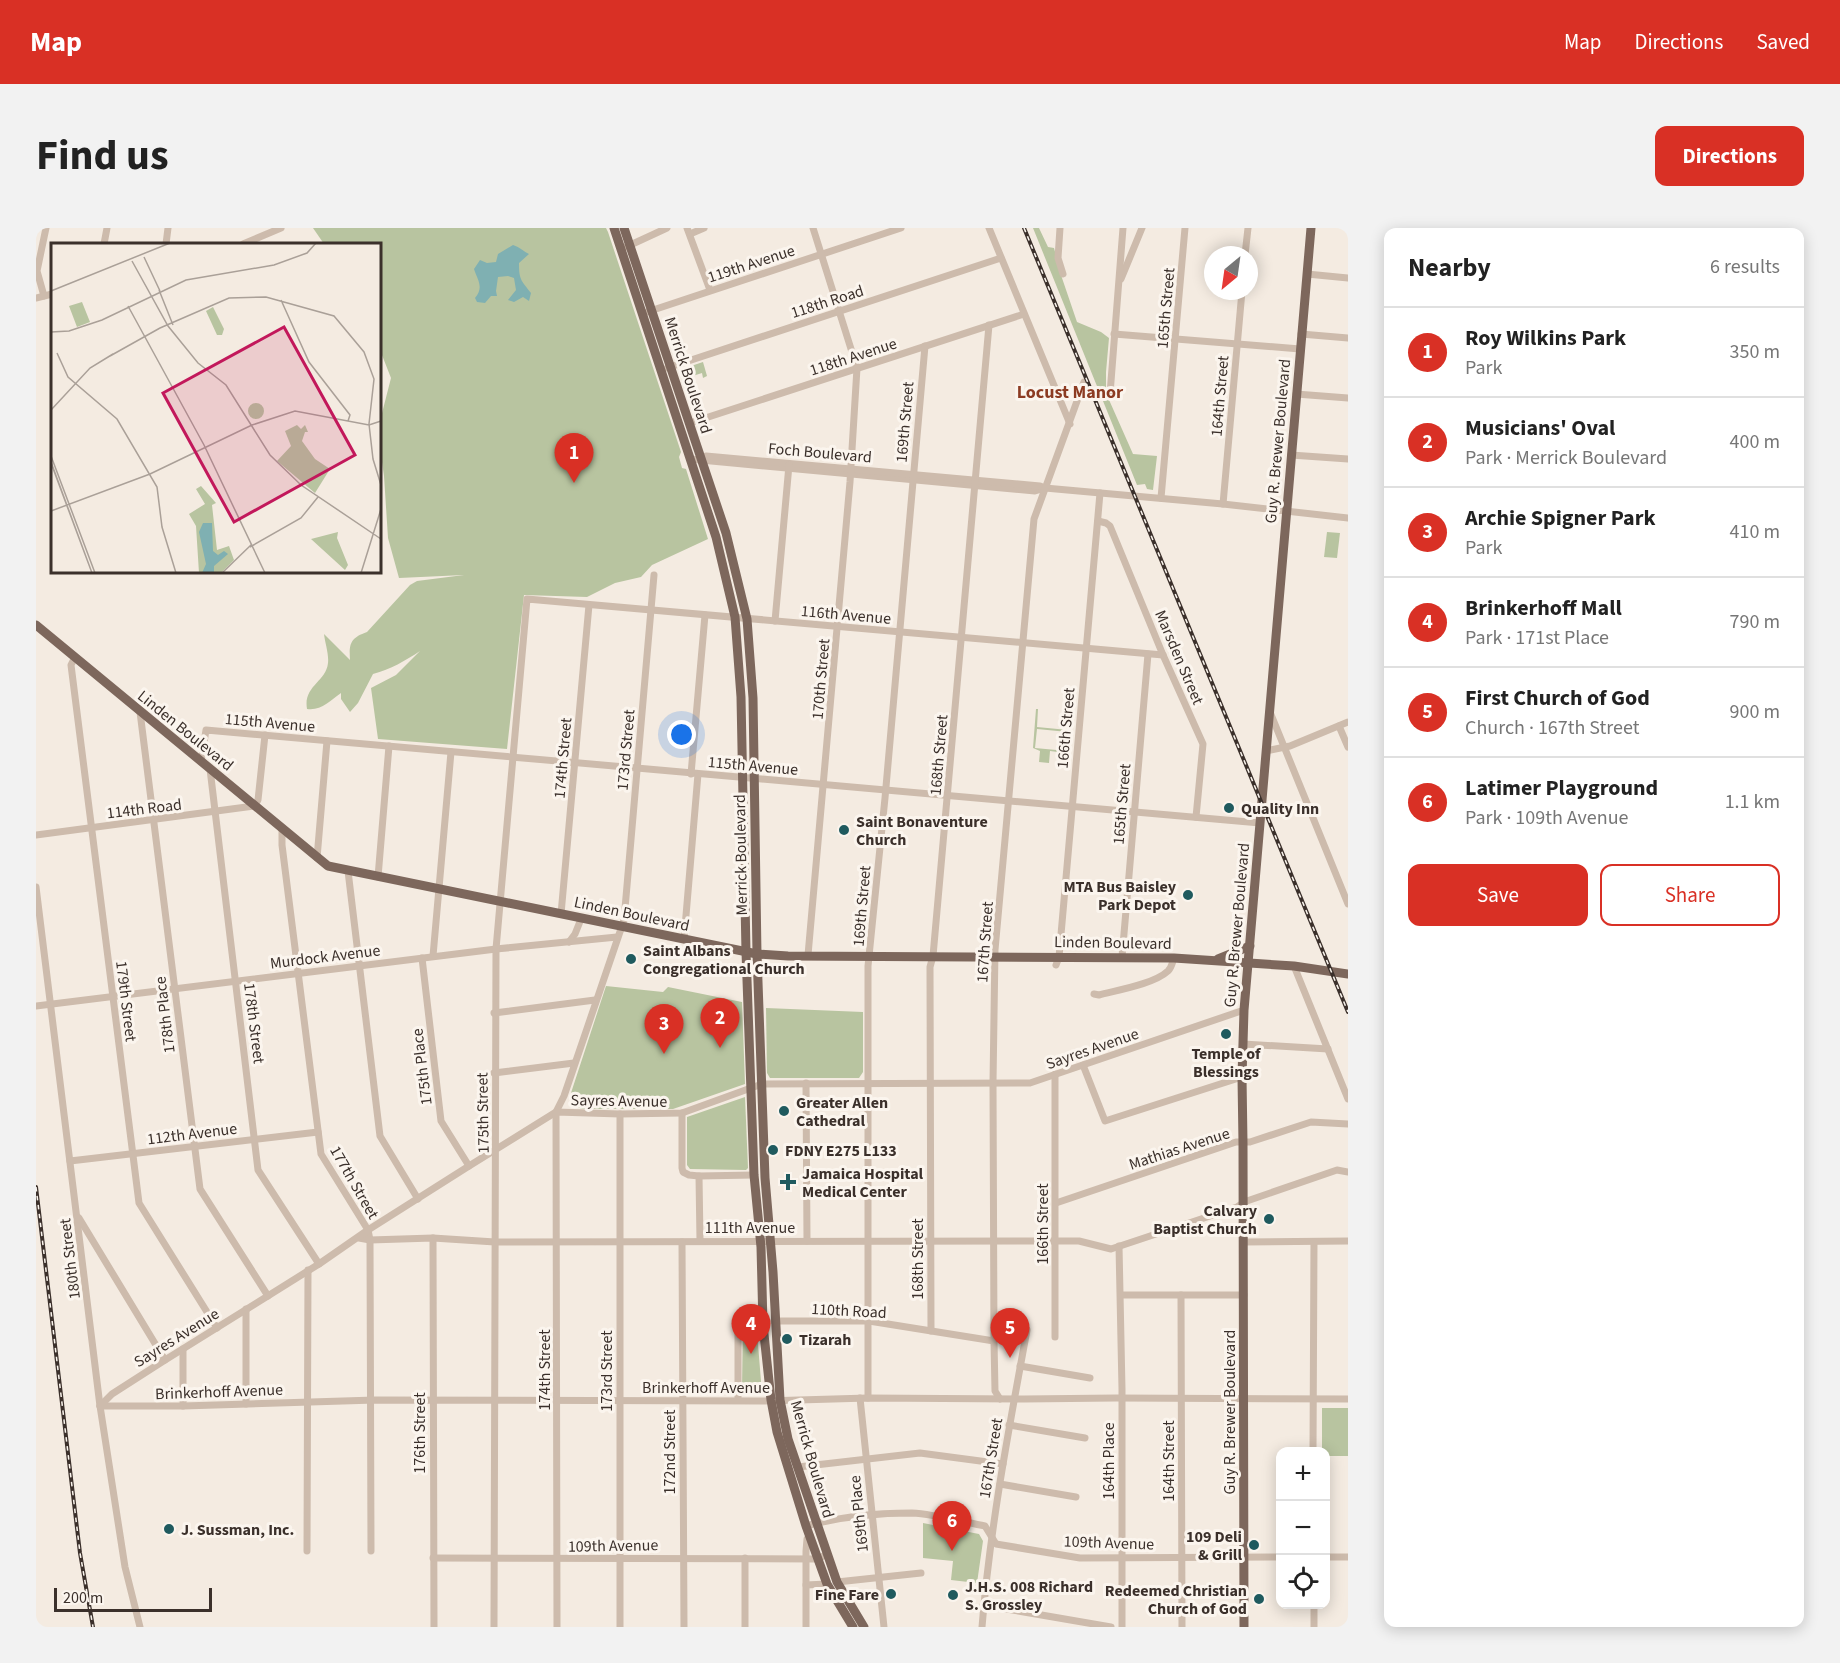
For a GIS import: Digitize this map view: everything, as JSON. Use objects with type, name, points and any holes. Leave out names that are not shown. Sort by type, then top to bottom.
[{"type":"main road","name":"Merrick Boulevard","points":[[614,228],[626,246]]},
{"type":"main road","name":"Merrick Boulevard","points":[[624,228],[626,246],[666,368],[690,459],[716,537],[735,617],[741,695],[746,952],[754,1175],[764,1325],[776,1400],[816,1523],[822,1557]]},
{"type":"main road","name":"Guy R. Brewer Boulevard","points":[[1244,1627],[1242,1077],[1244,1010],[1311,228]]},
{"type":"main road","name":"Merrick Boulevard","points":[[666,368],[690,423],[726,533],[747,619],[752,693],[757,954],[765,1178],[771,1241],[777,1432],[810,1537],[822,1557],[853,1627]]},
{"type":"main road","name":"Linden Boulevard","points":[[36,625],[328,866],[757,954],[995,956],[1057,961],[1122,957],[1174,958],[1294,966],[1348,974]]},
{"type":"main road","points":[[741,695],[752,693]]},
{"type":"main road","points":[[1216,960],[1250,946]]},
{"type":"main road","name":"Merrick Boulevard","points":[[832,1583],[864,1627]]},
{"type":"street","points":[[40,297],[37,270],[46,228]]},
{"type":"street","points":[[104,243],[107,228]]},
{"type":"street","points":[[166,243],[168,228]]},
{"type":"street","points":[[245,243],[281,228]]},
{"type":"street","points":[[626,246],[667,228]]},
{"type":"street","points":[[704,228],[688,231],[710,290]]},
{"type":"street","points":[[813,228],[857,368]]},
{"type":"street","name":"119th Avenue","points":[[648,311],[901,228]]},
{"type":"street","points":[[989,228],[1070,424]]},
{"type":"street","points":[[1060,228],[1058,258],[1063,274]]},
{"type":"street","points":[[1110,394],[1123,228]]},
{"type":"street","points":[[1118,287],[1142,228]]},
{"type":"street","name":"165th Street","points":[[1161,498],[1185,228]]},
{"type":"street","points":[[1246,246],[1248,228]]},
{"type":"street","name":"118th Road","points":[[666,368],[1001,258]]},
{"type":"street","points":[[1307,274],[1348,278]]},
{"type":"street","name":"164th Street","points":[[1223,504],[1241,300]]},
{"type":"street","name":"118th Avenue","points":[[690,423],[1024,314]]},
{"type":"street","name":"168th Street","points":[[931,1331],[930,968],[948,795],[989,325]]},
{"type":"street","points":[[1114,334],[1300,350]]},
{"type":"street","points":[[1302,334],[1348,338]]},
{"type":"street","name":"169th Street","points":[[868,1398],[868,966],[886,790],[925,346]]},
{"type":"street","name":"170th Street","points":[[808,955],[851,472],[857,368]]},
{"type":"street","name":"167th Street","points":[[1000,1399],[995,1391],[994,1341],[995,956],[1034,519],[1084,382]]},
{"type":"street","points":[[1296,393],[1348,398]]},
{"type":"street","points":[[1291,455],[1348,459]]},
{"type":"street","name":"Foch Boulevard","points":[[690,459],[1040,486],[1348,518]]},
{"type":"street","points":[[775,621],[789,466]]},
{"type":"street","name":"166th Street","points":[[1057,961],[1100,493]]},
{"type":"street","name":"Marsden Street","points":[[1098,521],[1110,526],[1163,655],[1203,744],[1196,817]]},
{"type":"street","name":"173rd Street","points":[[556,1112],[564,1096],[624,920],[654,575]]},
{"type":"street","name":"116th Avenue","points":[[527,599],[1163,655]]},
{"type":"street","name":"175th Street","points":[[494,1627],[496,1149],[494,1013],[496,949],[527,599]]},
{"type":"street","name":"174th Street","points":[[561,914],[589,605]]},
{"type":"street","points":[[684,939],[705,615]]},
{"type":"street","name":"165th Street","points":[[1122,957],[1148,654]]},
{"type":"street","name":"179th Street","points":[[75,657],[71,665],[139,1203],[217,1328]]},
{"type":"street","points":[[1269,711],[1346,891],[1348,904]]},
{"type":"street","name":"178th Place","points":[[140,712],[200,1189],[268,1296]]},
{"type":"street","points":[[1266,751],[1284,748],[1348,723]]},
{"type":"street","points":[[1340,726],[1348,747]]},
{"type":"street","name":"115th Avenue","points":[[201,762],[206,730],[1260,823]]},
{"type":"street","points":[[254,806],[258,800],[265,735]]},
{"type":"street","points":[[317,858],[327,741]]},
{"type":"street","points":[[378,877],[389,746]]},
{"type":"street","points":[[433,956],[451,752]]},
{"type":"street","name":"178th Street","points":[[210,769],[258,1170],[319,1264]]},
{"type":"street","name":"114th Road","points":[[36,835],[254,806]]},
{"type":"street","name":"177th Street","points":[[282,829],[282,845],[321,1154],[368,1230],[370,1240],[370,1551]]},
{"type":"street","points":[[348,871],[380,1136],[418,1199]]},
{"type":"street","name":"180th Street","points":[[36,887],[100,1406],[125,1567],[140,1627]]},
{"type":"street","points":[[569,942],[581,919]]},
{"type":"street","name":"Murdock Avenue","points":[[36,1006],[433,956],[617,937]]},
{"type":"street","name":"175th Place","points":[[422,958],[441,1121],[469,1166]]},
{"type":"street","points":[[1095,994],[1099,995],[1148,981],[1166,973],[1171,969],[1174,958]]},
{"type":"street","points":[[1294,966],[1348,1099]]},
{"type":"street","points":[[494,1013],[595,1000]]},
{"type":"street","name":"Sayres Avenue","points":[[100,1406],[112,1394],[556,1112],[682,1113],[762,1084],[1030,1083],[1244,1010]]},
{"type":"street","points":[[1243,1044],[1328,1049]]},
{"type":"street","points":[[494,1073],[574,1063]]},
{"type":"street","points":[[1083,1065],[1105,1121],[1242,1077]]},
{"type":"street","name":"166th Street","points":[[1055,1074],[1055,1337]]},
{"type":"street","points":[[806,1083],[807,1240]]},
{"type":"street","name":"174th Street","points":[[556,1112],[558,1627]]},
{"type":"street","points":[[682,1113],[683,1172],[699,1176],[754,1175]]},
{"type":"street","name":"173rd Street","points":[[620,1114],[620,1627]]},
{"type":"street","name":"Mathias Avenue","points":[[1056,1203],[1234,1142],[1244,1143],[1311,1122],[1348,1124]]},
{"type":"street","name":"112th Avenue","points":[[70,1161],[318,1132]]},
{"type":"street","name":"111th Avenue","points":[[359,1238],[370,1240],[433,1238],[495,1242],[1079,1241],[1112,1249],[1337,1170],[1348,1172]]},
{"type":"street","points":[[699,1176],[700,1241]]},
{"type":"street","points":[[77,1216],[165,1360]]},
{"type":"street","name":"176th Street","points":[[433,1238],[434,1627]]},
{"type":"street","points":[[1244,1242],[1348,1241]]},
{"type":"street","name":"172nd Street","points":[[682,1242],[684,1627]]},
{"type":"street","points":[[1313,1447],[1314,1242]]},
{"type":"street","name":"164th Place","points":[[1119,1246],[1122,1398],[1122,1627]]},
{"type":"street","points":[[307,1551],[308,1270]]},
{"type":"street","points":[[1121,1295],[1244,1295]]},
{"type":"street","name":"164th Street","points":[[1181,1295],[1182,1627]]},
{"type":"street","points":[[246,1309],[246,1404]]},
{"type":"street","points":[[738,1319],[738,1400]]},
{"type":"street","name":"110th Road","points":[[774,1321],[869,1322],[994,1341]]},
{"type":"street","name":"167th Street","points":[[982,1627],[983,1605],[1003,1464],[1027,1330]]},
{"type":"street","points":[[183,1349],[183,1406]]},
{"type":"street","points":[[1020,1366],[1090,1378]]},
{"type":"street","name":"169th Place","points":[[860,1398],[884,1627]]},
{"type":"street","name":"Brinkerhoff Avenue","points":[[100,1406],[183,1406],[370,1400],[1348,1399]]},
{"type":"street","points":[[1009,1425],[1085,1438]]},
{"type":"street","points":[[798,1467],[920,1453],[1003,1464]]},
{"type":"street","points":[[1000,1484],[1076,1497]]},
{"type":"street","name":"109th Avenue","points":[[806,1526],[872,1515],[914,1513],[985,1526],[996,1544],[1080,1558],[1276,1557]]},
{"type":"street","points":[[806,1627],[806,1558],[807,1539],[810,1537]]},
{"type":"street","name":"109th Avenue","points":[[433,1558],[557,1560],[822,1557]]},
{"type":"street","points":[[1330,1557],[1348,1557]]},
{"type":"street","points":[[744,1558],[745,1627]]},
{"type":"street","points":[[806,1585],[921,1573]]},
{"type":"street","points":[[983,1605],[1111,1627]]},
{"type":"street","points":[[1314,1609],[1314,1627]]},
{"type":"green space","points":[[313,228],[606,228],[608,232],[681,452],[679,457],[682,468],[686,469],[708,539],[652,565],[641,577],[615,583],[587,597],[524,595],[507,749],[378,739],[371,688],[396,675],[420,651],[386,670],[373,674],[358,703],[350,712],[341,699],[341,693],[321,707],[307,709],[308,695],[323,675],[328,663],[324,634],[350,660],[350,646],[354,639],[367,632],[410,585],[417,581],[464,575],[399,578],[388,538],[381,455],[381,417],[391,378],[381,353],[381,243],[323,243]]},
{"type":"green space","points":[[1033,228],[1039,228],[1048,247],[1054,248],[1077,322],[1109,338],[1106,393],[1133,454],[1157,456],[1153,490],[1147,489],[1145,484],[1137,485]]},
{"type":"green space","points":[[703,362],[707,376],[703,378],[702,373],[683,379],[679,370]]},
{"type":"green space","points":[[1327,532],[1340,533],[1337,558],[1324,557]]},
{"type":"green space","points":[[1036,709],[1038,709],[1037,727],[1070,732],[1068,751],[1065,753],[1050,751],[1049,763],[1039,762],[1040,751],[1033,748]],"holes":[[[1037,729],[1068,732],[1067,751],[1035,748]]]},
{"type":"green space","points":[[606,986],[663,992],[668,987],[742,1002],[745,1084],[673,1109],[583,1109],[576,1106],[570,1096]]},
{"type":"green space","points":[[766,1008],[863,1012],[863,1072],[859,1078],[770,1078],[767,1073]]},
{"type":"green space","points":[[745,1097],[748,1168],[746,1170],[690,1169],[687,1165],[687,1117]]},
{"type":"green space","points":[[756,1319],[762,1394],[744,1394],[744,1389],[742,1389],[743,1320]]},
{"type":"green space","points":[[1322,1408],[1348,1408],[1348,1456],[1330,1456],[1330,1447],[1322,1447]]},
{"type":"green space","points":[[923,1523],[979,1534],[983,1541],[977,1583],[951,1580],[953,1561],[923,1558]]},
{"type":"water","points":[[513,245],[529,254],[519,263],[519,273],[531,293],[529,301],[523,297],[514,302],[508,300],[516,290],[514,278],[508,276],[498,277],[497,296],[491,296],[485,303],[477,302],[475,298],[480,287],[474,269],[480,260],[487,263],[496,262],[498,254]]},
{"type":"railway","points":[[1024,228],[1348,1012]]},
{"type":"railway","points":[[36,1187],[80,1553],[93,1627]]},
{"type":"place","name":"Roy Wilkins Park","points":[[574,483]]},
{"type":"place","name":"Quality Inn","points":[[1229,808]]},
{"type":"place","name":"Saint Bonaventure Church","points":[[844,830]]},
{"type":"place","name":"MTA Bus Baisley Park Depot","points":[[1188,895]]},
{"type":"place","name":"Saint Albans Congregational Church","points":[[631,959]]},
{"type":"place","name":"Temple of Blessings","points":[[1226,1034]]},
{"type":"place","name":"Musicians' Oval","points":[[720,1048]]},
{"type":"place","name":"Archie Spigner Park","points":[[664,1054]]},
{"type":"place","name":"Greater Allen Cathedral","points":[[784,1111]]},
{"type":"place","name":"FDNY E275 L133","points":[[773,1150]]},
{"type":"place","name":"Jamaica Hospital Medical Center","points":[[788,1182]]},
{"type":"place","name":"Calvary Baptist Church","points":[[1269,1219]]},
{"type":"place","name":"Tizarah","points":[[787,1339]]},
{"type":"place","name":"Brinkerhoff Mall","points":[[751,1354]]},
{"type":"place","name":"First Church of God","points":[[1010,1358]]},
{"type":"place","name":"J. Sussman, Inc.","points":[[169,1529]]},
{"type":"place","name":"109 Deli & Grill","points":[[1254,1545]]},
{"type":"place","name":"Latimer Playground","points":[[952,1551]]},
{"type":"place","name":"Fine Fare","points":[[891,1594]]},
{"type":"place","name":"J.H.S. 008 Richard S. Grossley","points":[[953,1595]]},
{"type":"place","name":"Redeemed Christian Church of God","points":[[1259,1599]]},
{"type":"district","name":"Locust Manor","points":[[1070,392]]}]
